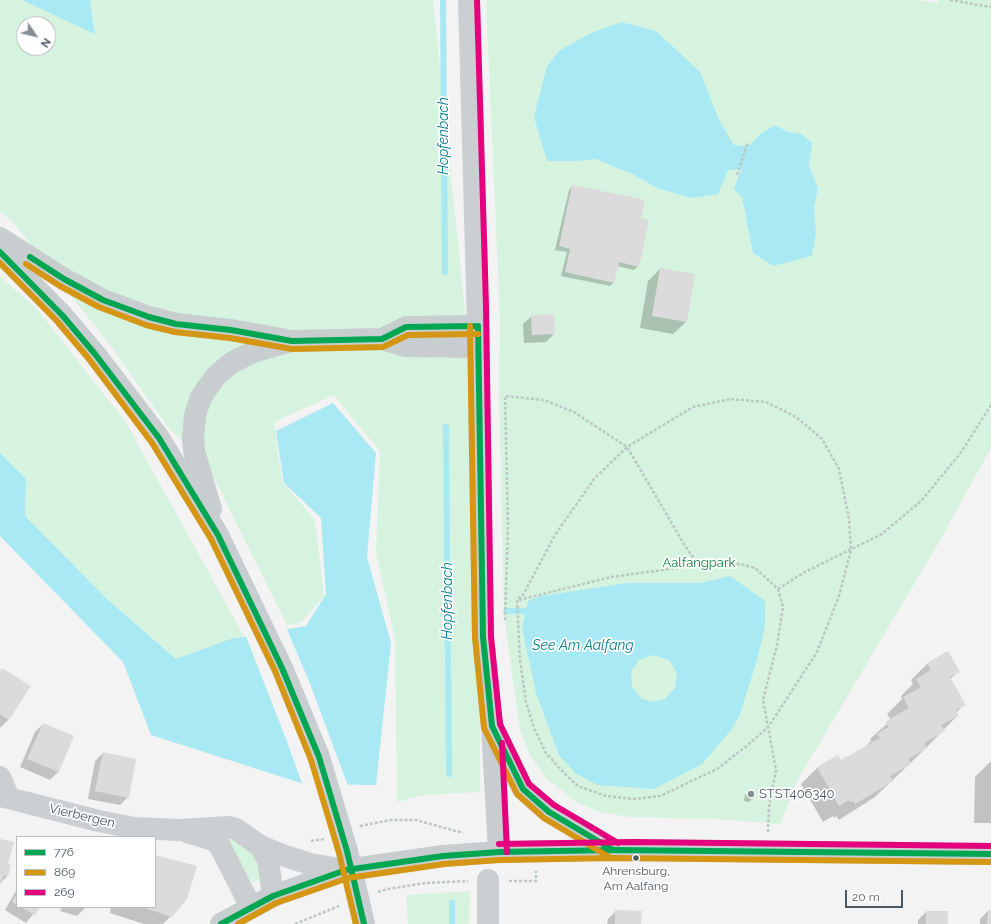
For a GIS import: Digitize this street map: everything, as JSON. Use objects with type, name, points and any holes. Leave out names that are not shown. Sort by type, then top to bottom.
[{"type":"main road","points":[[0,238],[80,288],[103,300],[149,317],[176,324],[231,330],[292,341],[382,339],[405,346],[478,347]]},
{"type":"main road","points":[[0,252],[62,315],[95,354],[159,438],[218,535],[282,668],[319,757],[347,850],[364,924]]},
{"type":"main road","points":[[382,339],[406,327],[478,326],[483,637],[492,726],[499,852]]},
{"type":"main road","points":[[218,535],[194,444],[193,425],[199,401],[215,376],[231,362],[253,352],[292,341]]},
{"type":"main road","points":[[492,726],[523,789],[549,812],[614,850]]},
{"type":"main road","points":[[220,924],[273,896],[346,870],[442,856],[499,852],[614,850],[991,854]]},
{"type":"street","points":[[469,0],[478,326]]},
{"type":"street","name":"Vierbergen","points":[[0,777],[4,797],[99,821],[134,828],[180,830],[228,827],[236,829],[260,846],[310,864],[346,870]]},
{"type":"street","name":"Vierbergen","points":[[180,830],[216,842],[225,854],[251,907]]},
{"type":"street","name":"Vierbergen","points":[[260,846],[268,860],[273,896]]},
{"type":"street","points":[[488,880],[488,924]]},
{"type":"path","points":[[950,0],[991,7]]},
{"type":"path","points":[[737,175],[748,142]]},
{"type":"path","points":[[505,625],[508,525],[506,396],[544,400],[574,412],[627,447],[687,549],[699,564]]},
{"type":"path","points":[[731,399],[766,402],[796,417],[822,439],[839,469],[849,519],[851,550],[839,596],[817,652],[769,726],[748,745],[717,768],[660,796],[634,799],[606,796],[578,786],[546,753],[534,728],[526,702],[517,618],[517,600],[523,595],[555,535],[594,479],[627,447],[693,407],[731,399]]},
{"type":"path","points":[[778,589],[805,572],[882,534],[921,501],[960,454],[991,405]]},
{"type":"path","points":[[517,600],[610,577],[699,564],[740,564],[755,568],[778,589],[783,607],[778,645],[763,700],[776,770],[769,806],[767,851]]},
{"type":"path","points":[[373,894],[388,889],[425,883],[488,880]]},
{"type":"path","points":[[296,924],[343,904]]},
{"type":"green space","points":[[0,0],[22,0],[95,33],[90,0],[433,0],[465,311],[480,712],[480,792],[423,795],[397,802],[395,639],[376,552],[380,452],[334,395],[274,422],[282,481],[315,520],[324,596],[301,622],[287,625],[203,456],[170,430],[110,345],[13,222],[0,212]]},
{"type":"green space","name":"Aalfangpark","points":[[486,0],[919,0],[937,3],[939,0],[991,0],[991,448],[938,544],[798,779],[780,824],[714,819],[630,817],[599,812],[575,801],[546,778],[530,755],[520,730],[504,616],[499,391],[500,320]],"holes":[[[656,31],[674,49],[710,100],[719,120],[734,145],[749,146],[759,135],[774,125],[789,132],[801,134],[811,143],[809,166],[818,188],[814,209],[816,232],[789,261],[773,266],[753,253],[742,198],[734,189],[741,169],[728,170],[657,188],[632,174],[595,159],[547,161],[542,143],[547,66],[560,50],[589,34]]]},
{"type":"green space","points":[[0,277],[36,308],[125,421],[244,636],[230,639],[176,659],[107,599],[25,516],[26,479],[0,453]]},
{"type":"green space","points":[[232,835],[255,857],[261,875],[258,881],[253,882],[248,877],[227,838]]},
{"type":"green space","points":[[470,891],[469,924],[408,924],[406,895]]},
{"type":"water","points":[[22,0],[90,0],[95,34]]},
{"type":"water","points":[[621,22],[656,31],[700,72],[719,120],[734,145],[749,146],[759,135],[774,125],[789,132],[801,134],[812,143],[809,166],[818,188],[814,209],[816,232],[812,256],[773,266],[753,253],[742,198],[734,189],[741,169],[728,170],[718,194],[692,198],[657,188],[632,174],[595,159],[577,161],[547,161],[534,117],[547,66],[560,50],[589,34]]},
{"type":"water","points":[[333,403],[376,453],[367,557],[391,643],[376,785],[304,784],[151,735],[123,662],[0,536],[0,453],[26,479],[25,516],[107,599],[176,659],[230,639],[306,626],[326,594],[321,518],[284,483],[276,431]]},
{"type":"water","name":"See Am Aalfang","points":[[730,576],[765,601],[765,627],[757,660],[739,717],[731,730],[702,764],[654,789],[597,785],[575,773],[559,755],[536,693],[522,628],[528,601],[542,596],[626,583],[701,583]],"holes":[[[654,655],[670,661],[677,673],[675,688],[665,699],[653,702],[642,699],[632,687],[631,671],[639,660]]]},
{"type":"pier","points":[[286,627],[311,686],[348,786],[303,786],[245,634]]},
{"type":"building","points":[[572,185],[645,200],[641,218],[649,220],[639,267],[619,262],[614,283],[565,272],[570,249],[559,246]]},
{"type":"building","points":[[660,268],[695,274],[687,322],[652,316]]},
{"type":"building","points":[[554,314],[555,334],[532,335],[531,315]]},
{"type":"building","points":[[948,651],[960,672],[950,677],[966,705],[956,710],[959,715],[941,725],[945,731],[924,743],[927,748],[908,759],[911,764],[890,776],[893,781],[855,804],[853,801],[850,802],[849,800],[839,806],[817,767],[838,755],[841,760],[880,738],[877,734],[889,727],[885,722],[909,708],[903,697],[921,687],[916,679],[931,670],[927,663]]},
{"type":"building","points":[[2,668],[31,686],[9,720],[0,714],[0,671]]},
{"type":"building","points":[[43,723],[74,736],[59,772],[27,759]]},
{"type":"building","points":[[103,752],[136,759],[129,798],[95,791]]},
{"type":"building","name":"STST406340","points":[[749,790],[756,792],[753,799],[747,797]]},
{"type":"building","points":[[0,839],[14,842],[8,864],[11,865],[8,876],[4,875],[0,886]]},
{"type":"building","points":[[156,855],[197,866],[187,899],[172,917],[145,908],[156,908]]},
{"type":"building","points":[[16,895],[16,904],[12,902]]},
{"type":"building","points":[[23,908],[39,908],[35,915]]},
{"type":"building","points":[[615,910],[642,911],[641,924],[615,924]]},
{"type":"building","points":[[988,910],[991,910],[991,924],[987,924]]},
{"type":"building","points":[[926,911],[948,911],[948,924],[926,924]]},
{"type":"waterway","name":"Hopfenbach","points":[[443,0],[445,272]]},
{"type":"waterway","name":"Hopfenbach","points":[[446,427],[449,774]]},
{"type":"waterway","points":[[506,611],[526,611]]},
{"type":"waterway","name":"Hopfenbach","points":[[452,902],[452,924]]},
{"type":"transit line","name":"269","points":[[477,0],[486,306],[491,637],[500,724],[529,784],[554,805],[618,843]]},
{"type":"transit line","name":"776","points":[[0,252],[62,315],[95,354],[159,438],[218,535],[282,668],[319,757],[347,851],[364,924]]},
{"type":"transit line","name":"776","points":[[30,257],[64,279],[103,300],[149,317],[176,324],[231,330],[292,341],[382,339],[406,327],[478,326]]},
{"type":"transit line","name":"869","points":[[0,263],[56,320],[89,359],[152,443],[211,539],[275,671],[311,760],[339,853],[356,924]]},
{"type":"transit line","name":"869","points":[[26,264],[60,286],[99,307],[146,325],[175,332],[230,338],[292,349],[383,347],[408,335],[478,334]]},
{"type":"transit line","name":"869","points":[[470,326],[475,637],[484,728],[517,794],[544,818],[609,857]]},
{"type":"transit line","name":"776","points":[[478,326],[483,637],[492,726],[523,789],[549,812],[613,850]]},
{"type":"transit line","name":"269","points":[[502,743],[507,852]]},
{"type":"transit line","name":"269","points":[[499,844],[633,842],[991,846]]},
{"type":"transit line","name":"776","points":[[221,924],[273,896],[346,870],[443,856],[499,852],[614,850],[991,854]]},
{"type":"transit line","name":"869","points":[[238,924],[276,903],[348,878],[444,864],[499,860],[614,858],[991,862]]},
{"type":"place","name":"STST406340","points":[[751,794]]},
{"type":"place","name":"Ahrensburg, Am Aalfang","points":[[636,858]]}]
